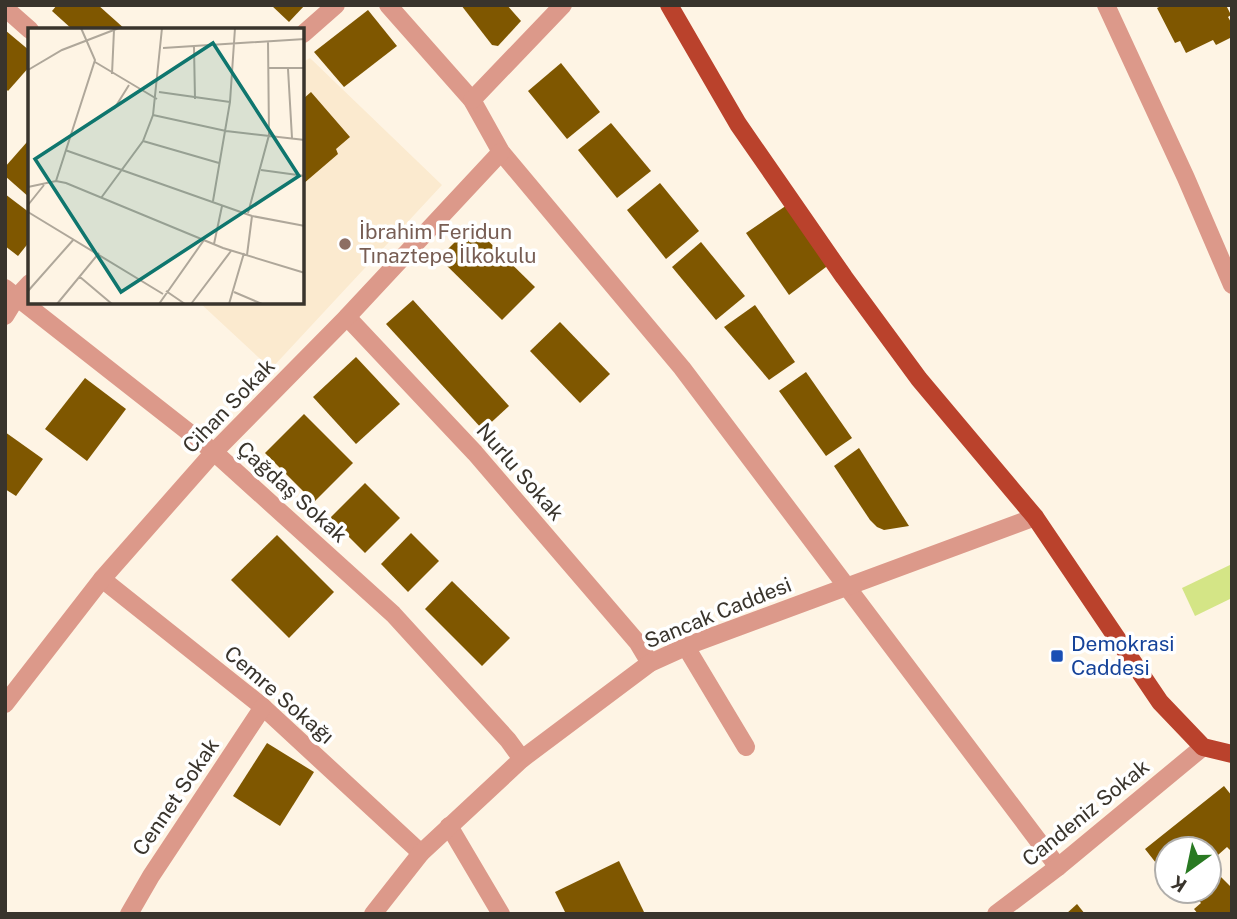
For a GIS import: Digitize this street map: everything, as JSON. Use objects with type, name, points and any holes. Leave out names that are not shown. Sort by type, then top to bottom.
[{"type":"main road","points":[[669,5],[738,124],[844,277],[919,379],[1035,517],[1160,702],[1203,747],[1232,754]]},
{"type":"street","points":[[304,33],[336,5]]},
{"type":"street","points":[[388,5],[472,100],[501,152],[682,368],[1058,867]]},
{"type":"street","points":[[472,100],[563,5]]},
{"type":"street","points":[[1105,5],[1186,178],[1226,255],[1232,285]]},
{"type":"street","points":[[5,8],[28,28]]},
{"type":"street","name":"Cihan Sokak","points":[[5,704],[102,579],[214,452],[347,317],[501,152]]},
{"type":"street","points":[[5,316],[10,293],[28,284]]},
{"type":"street","name":"Çağdaş Sokak","points":[[10,293],[214,452],[393,614],[508,740],[522,759]]},
{"type":"street","name":"Nurlu Sokak","points":[[347,317],[475,453],[638,643],[650,663]]},
{"type":"street","name":"Sancak Caddesi","points":[[373,914],[421,853],[522,759],[650,663],[846,586],[1035,517]]},
{"type":"street","name":"Cemre Sokağı","points":[[102,579],[264,707],[421,853]]},
{"type":"street","points":[[686,647],[746,747]]},
{"type":"street","name":"Cennet Sokak","points":[[129,914],[150,876],[264,707]]},
{"type":"street","name":"Candeniz Sokak","points":[[996,914],[1058,867],[1203,747]]},
{"type":"street","points":[[449,826],[501,914]]},
{"type":"shaded area","name":"İbrahim Feridun Tınaztepe İlkokulu","points":[[310,58],[442,185],[271,369],[201,304],[304,304],[304,61]]},
{"type":"green space","points":[[1232,564],[1232,598],[1195,616],[1182,588]]},
{"type":"building","points":[[57,5],[98,5],[124,28],[71,28],[52,11]]},
{"type":"building","points":[[271,5],[305,5],[289,22]]},
{"type":"building","points":[[461,5],[507,5],[521,21],[498,46],[492,45]]},
{"type":"building","points":[[1163,5],[1226,5],[1231,15],[1228,17],[1232,24],[1232,37],[1216,45],[1213,40],[1186,53],[1180,41],[1175,43],[1157,8]]},
{"type":"building","points":[[368,10],[397,46],[344,87],[314,52]]},
{"type":"building","points":[[5,30],[28,49],[28,68],[8,91],[5,88]]},
{"type":"building","points":[[561,63],[600,112],[567,139],[528,91]]},
{"type":"building","points":[[311,92],[350,137],[336,149],[338,154],[304,183],[304,98]]},
{"type":"building","points":[[611,123],[651,171],[617,198],[578,150]]},
{"type":"building","points":[[28,143],[28,196],[5,176],[5,167]]},
{"type":"building","points":[[660,183],[699,231],[666,259],[627,210]]},
{"type":"building","points":[[5,194],[28,211],[28,244],[18,256],[5,246]]},
{"type":"building","points":[[790,203],[830,264],[789,295],[746,233]]},
{"type":"building","points":[[472,225],[535,287],[502,320],[439,258]]},
{"type":"building","points":[[701,242],[745,296],[716,320],[672,267]]},
{"type":"building","points":[[413,300],[509,406],[483,430],[386,324]]},
{"type":"building","points":[[755,305],[795,362],[769,380],[724,327]]},
{"type":"building","points":[[560,322],[610,374],[580,403],[530,351]]},
{"type":"building","points":[[356,357],[400,404],[356,444],[313,397]]},
{"type":"building","points":[[806,372],[852,438],[826,456],[779,391]]},
{"type":"building","points":[[85,378],[126,409],[87,461],[45,429]]},
{"type":"building","points":[[304,414],[353,463],[314,502],[265,453]]},
{"type":"building","points":[[5,432],[43,459],[16,496],[5,489]]},
{"type":"building","points":[[859,448],[909,526],[884,530],[877,527],[834,466]]},
{"type":"building","points":[[365,483],[400,518],[365,553],[330,518]]},
{"type":"building","points":[[411,533],[439,561],[408,592],[381,564]]},
{"type":"building","points":[[277,535],[334,592],[289,638],[231,580]]},
{"type":"building","points":[[452,581],[510,638],[482,666],[425,609]]},
{"type":"building","points":[[267,743],[314,772],[280,826],[233,796]]},
{"type":"building","points":[[1224,786],[1232,796],[1232,852],[1227,847],[1223,851],[1223,835],[1163,835]]},
{"type":"building","points":[[1153,843],[1153,859],[1145,849]]},
{"type":"building","points":[[619,861],[645,914],[566,914],[555,892]]},
{"type":"building","points":[[1223,879],[1232,888],[1232,914],[1198,914],[1194,909],[1199,905],[1223,905]]},
{"type":"building","points":[[1077,904],[1085,914],[1066,914]]},
{"type":"place","name":"İbrahim Feridun Tınaztepe İlkokulu","points":[[345,244]]},
{"type":"place","name":"Demokrasi Caddesi","points":[[1057,656]]}]
